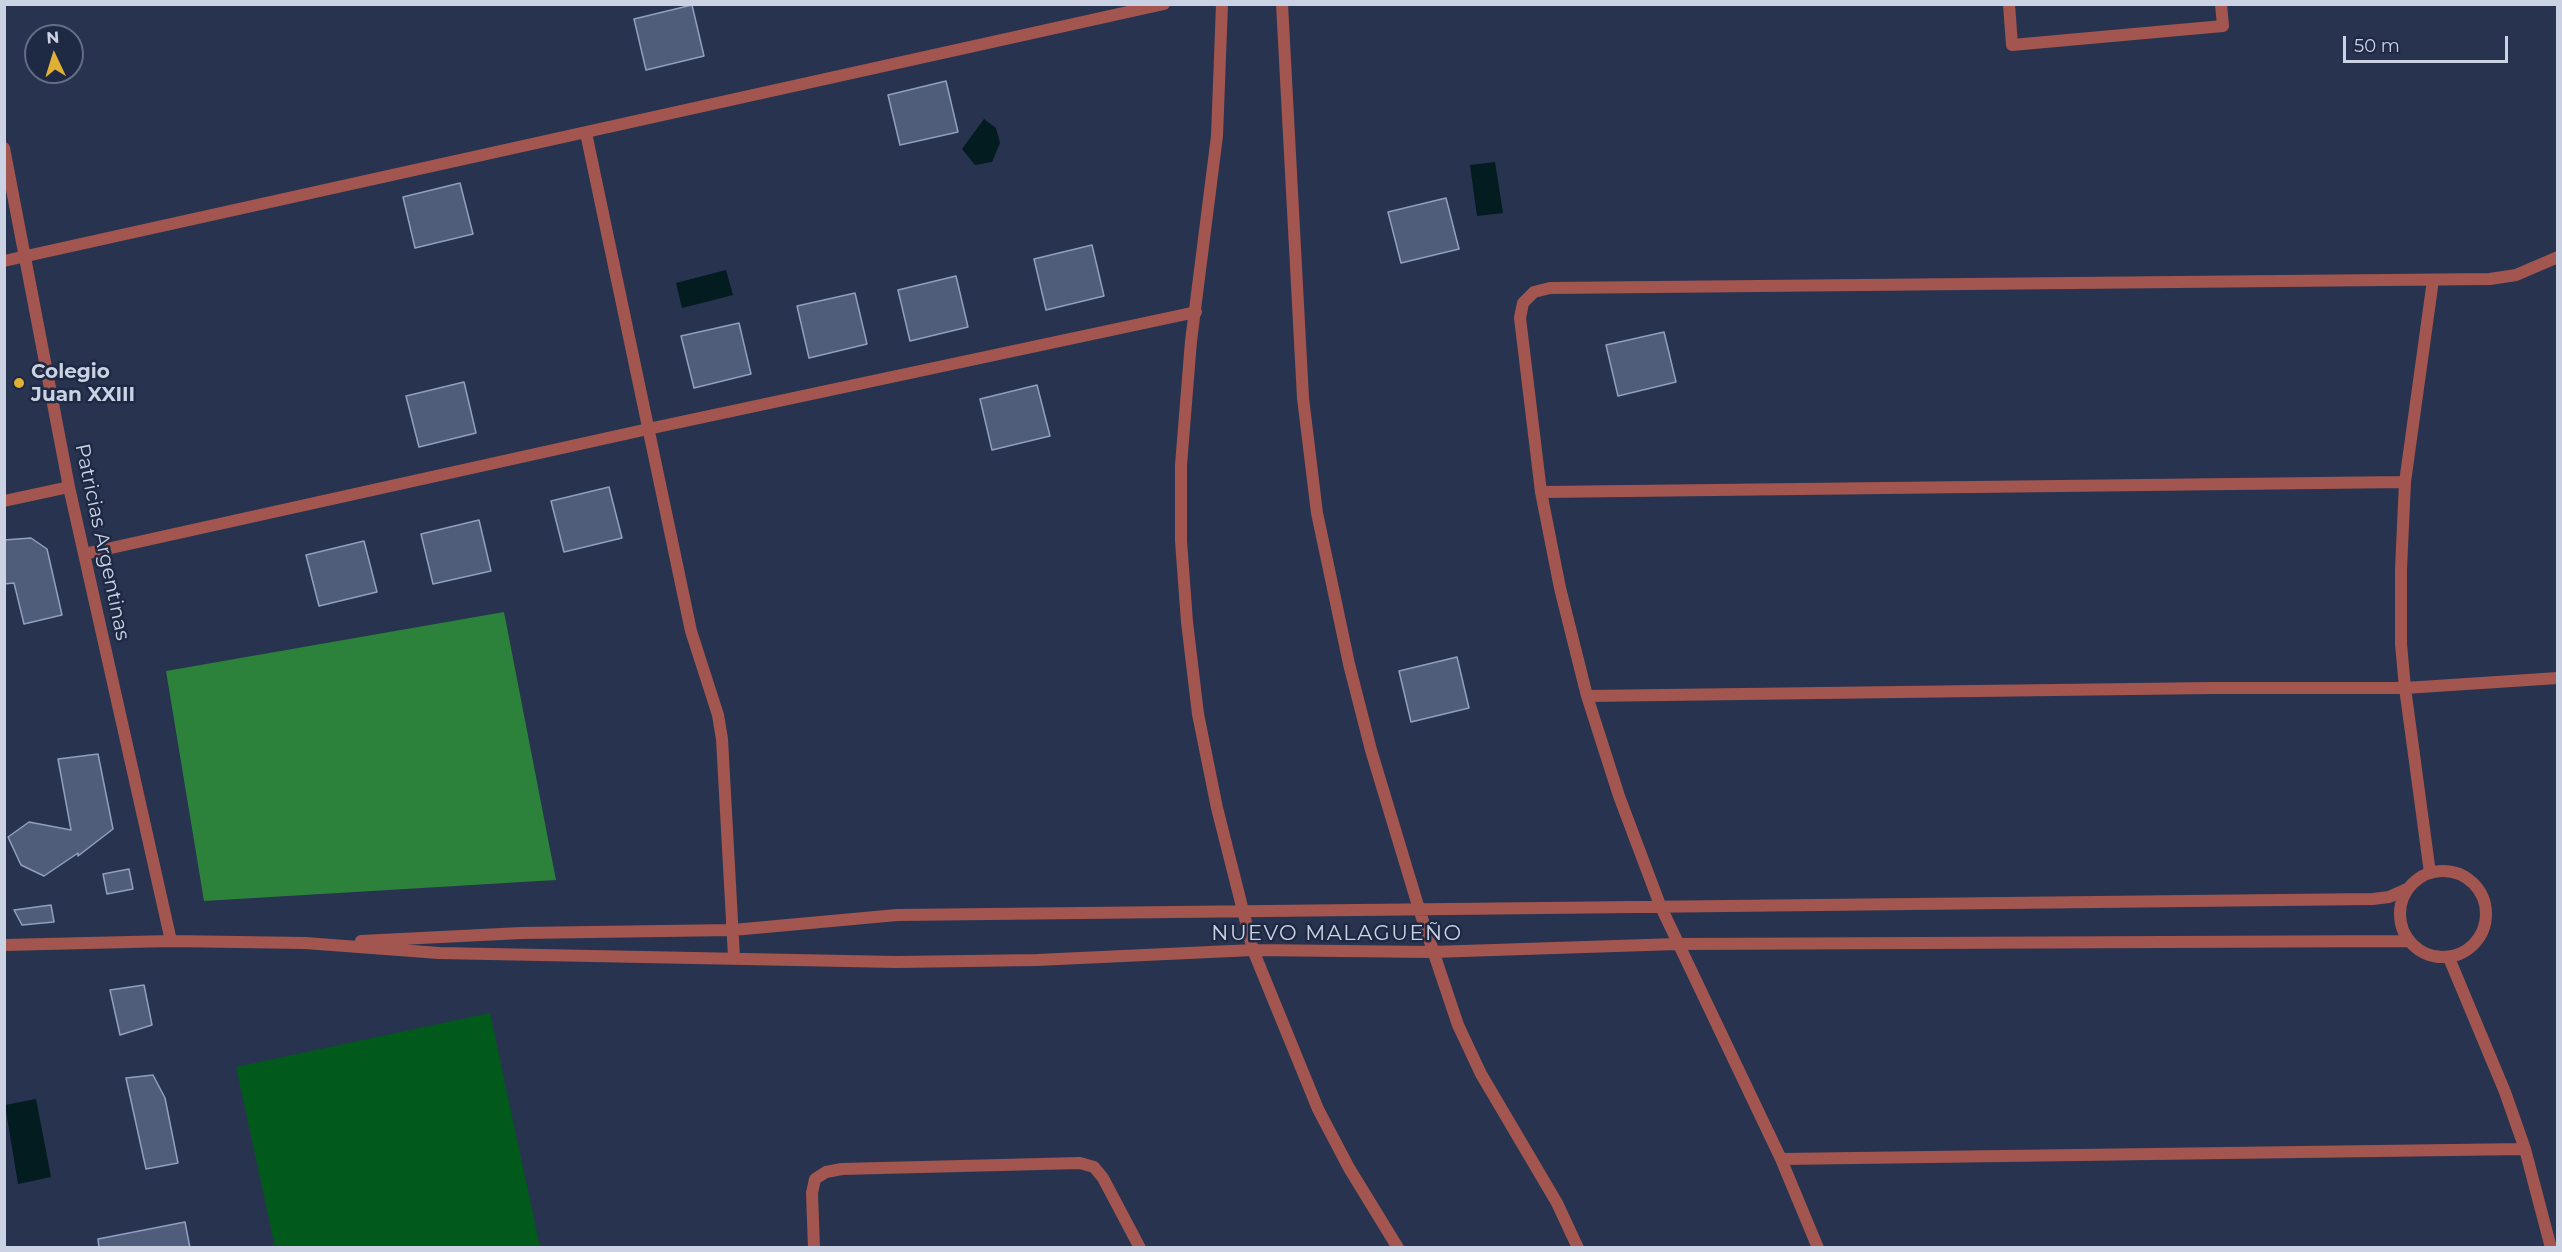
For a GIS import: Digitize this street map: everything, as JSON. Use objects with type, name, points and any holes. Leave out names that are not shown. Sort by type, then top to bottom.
[{"type":"street","points":[[4,261],[1164,4]]},
{"type":"street","points":[[1222,4],[1218,126],[1181,465],[1181,540],[1187,622],[1198,714],[1242,913],[1253,950],[1318,1109],[1349,1168],[1398,1248]]},
{"type":"street","points":[[1282,4],[1303,387],[1317,513],[1363,718],[1432,952],[1458,1025],[1481,1074],[1557,1203],[1578,1248]]},
{"type":"street","points":[[2009,4],[2012,45],[2223,26],[2221,4]]},
{"type":"street","points":[[585,133],[691,632],[713,694],[722,739],[734,957]]},
{"type":"street","name":"Patricias Argentinas","points":[[4,148],[27,256],[69,487],[171,941]]},
{"type":"street","points":[[1818,1248],[1781,1159],[1660,905],[1619,796],[1587,696],[1560,588],[1541,492],[1520,318],[1523,303],[1534,292],[1550,288],[2498,278],[2516,275],[2558,257]]},
{"type":"street","points":[[2430,873],[2405,688],[2401,568],[2405,482],[2433,280]]},
{"type":"street","points":[[84,554],[648,429],[1196,312]]},
{"type":"street","points":[[1541,492],[2405,482]]},
{"type":"street","points":[[4,501],[69,487]]},
{"type":"street","points":[[1587,696],[2211,688],[2405,688],[2558,678]]},
{"type":"street","points":[[2444,871],[2458,873],[2480,890],[2485,903],[2485,925],[2475,944],[2463,953],[2449,958],[2434,957],[2420,951],[2409,941],[2402,930],[2401,902],[2407,889],[2417,879],[2430,873],[2444,871]]},
{"type":"street","points":[[305,944],[521,933],[733,930],[897,915],[2373,899],[2389,897],[2407,889]]},
{"type":"street","points":[[4,945],[171,941],[305,944],[439,953],[897,962],[1036,960],[1253,950],[1432,952],[1677,944],[2409,941]]},
{"type":"street","points":[[2449,958],[2505,1092],[2525,1149],[2551,1248]]},
{"type":"street","points":[[1781,1159],[2525,1149]]},
{"type":"street","points":[[814,1248],[812,1193],[815,1179],[826,1172],[842,1169],[1080,1163],[1094,1167],[1103,1178],[1140,1248]]},
{"type":"green space","points":[[504,612],[556,880],[204,901],[166,671]]},
{"type":"green space","points":[[490,1013],[540,1247],[275,1247],[236,1067]]},
{"type":"shaded area","points":[[984,119],[996,128],[1000,143],[992,162],[975,165],[962,149]]},
{"type":"shaded area","points":[[1495,162],[1503,213],[1477,216],[1470,165]]},
{"type":"shaded area","points":[[726,270],[733,295],[682,308],[676,283]]},
{"type":"shaded area","points":[[36,1099],[51,1177],[18,1184],[5,1105]]},
{"type":"building","points":[[692,5],[704,56],[646,70],[634,19]]},
{"type":"building","points":[[946,81],[958,132],[900,145],[888,95]]},
{"type":"building","points":[[460,183],[473,234],[415,248],[403,197]]},
{"type":"building","points":[[1446,198],[1459,249],[1401,263],[1388,212]]},
{"type":"building","points":[[1092,245],[1104,296],[1046,310],[1034,259]]},
{"type":"building","points":[[956,276],[968,327],[910,341],[898,290]]},
{"type":"building","points":[[855,293],[867,344],[809,358],[797,306]]},
{"type":"building","points":[[739,323],[751,374],[694,388],[681,336]]},
{"type":"building","points":[[1664,332],[1676,382],[1618,396],[1606,345]]},
{"type":"building","points":[[464,382],[476,433],[419,447],[406,396]]},
{"type":"building","points":[[1037,385],[1050,436],[992,450],[980,399]]},
{"type":"building","points":[[609,487],[622,538],[564,552],[551,501]]},
{"type":"building","points":[[479,520],[491,571],[433,584],[421,534]]},
{"type":"building","points":[[31,538],[47,549],[62,615],[24,624],[14,583],[4,584],[4,540]]},
{"type":"building","points":[[364,541],[377,592],[319,606],[306,555]]},
{"type":"building","points":[[1457,657],[1469,708],[1411,722],[1399,671]]},
{"type":"building","points":[[98,754],[113,829],[78,856],[78,853],[44,876],[21,865],[8,837],[29,822],[71,830],[58,759]]},
{"type":"building","points":[[129,869],[133,889],[107,894],[103,874]]},
{"type":"building","points":[[51,905],[54,922],[22,925],[14,910]]},
{"type":"building","points":[[144,985],[152,1025],[120,1035],[110,990]]},
{"type":"building","points":[[153,1075],[165,1098],[178,1163],[146,1169],[126,1078]]},
{"type":"building","points":[[185,1222],[190,1248],[99,1248],[98,1239]]},
{"type":"place","name":"Colegio Juan XXIII","points":[[19,383]]},
{"type":"district","name":"NUEVO MALAGUEÑO","points":[[1337,934]]}]
